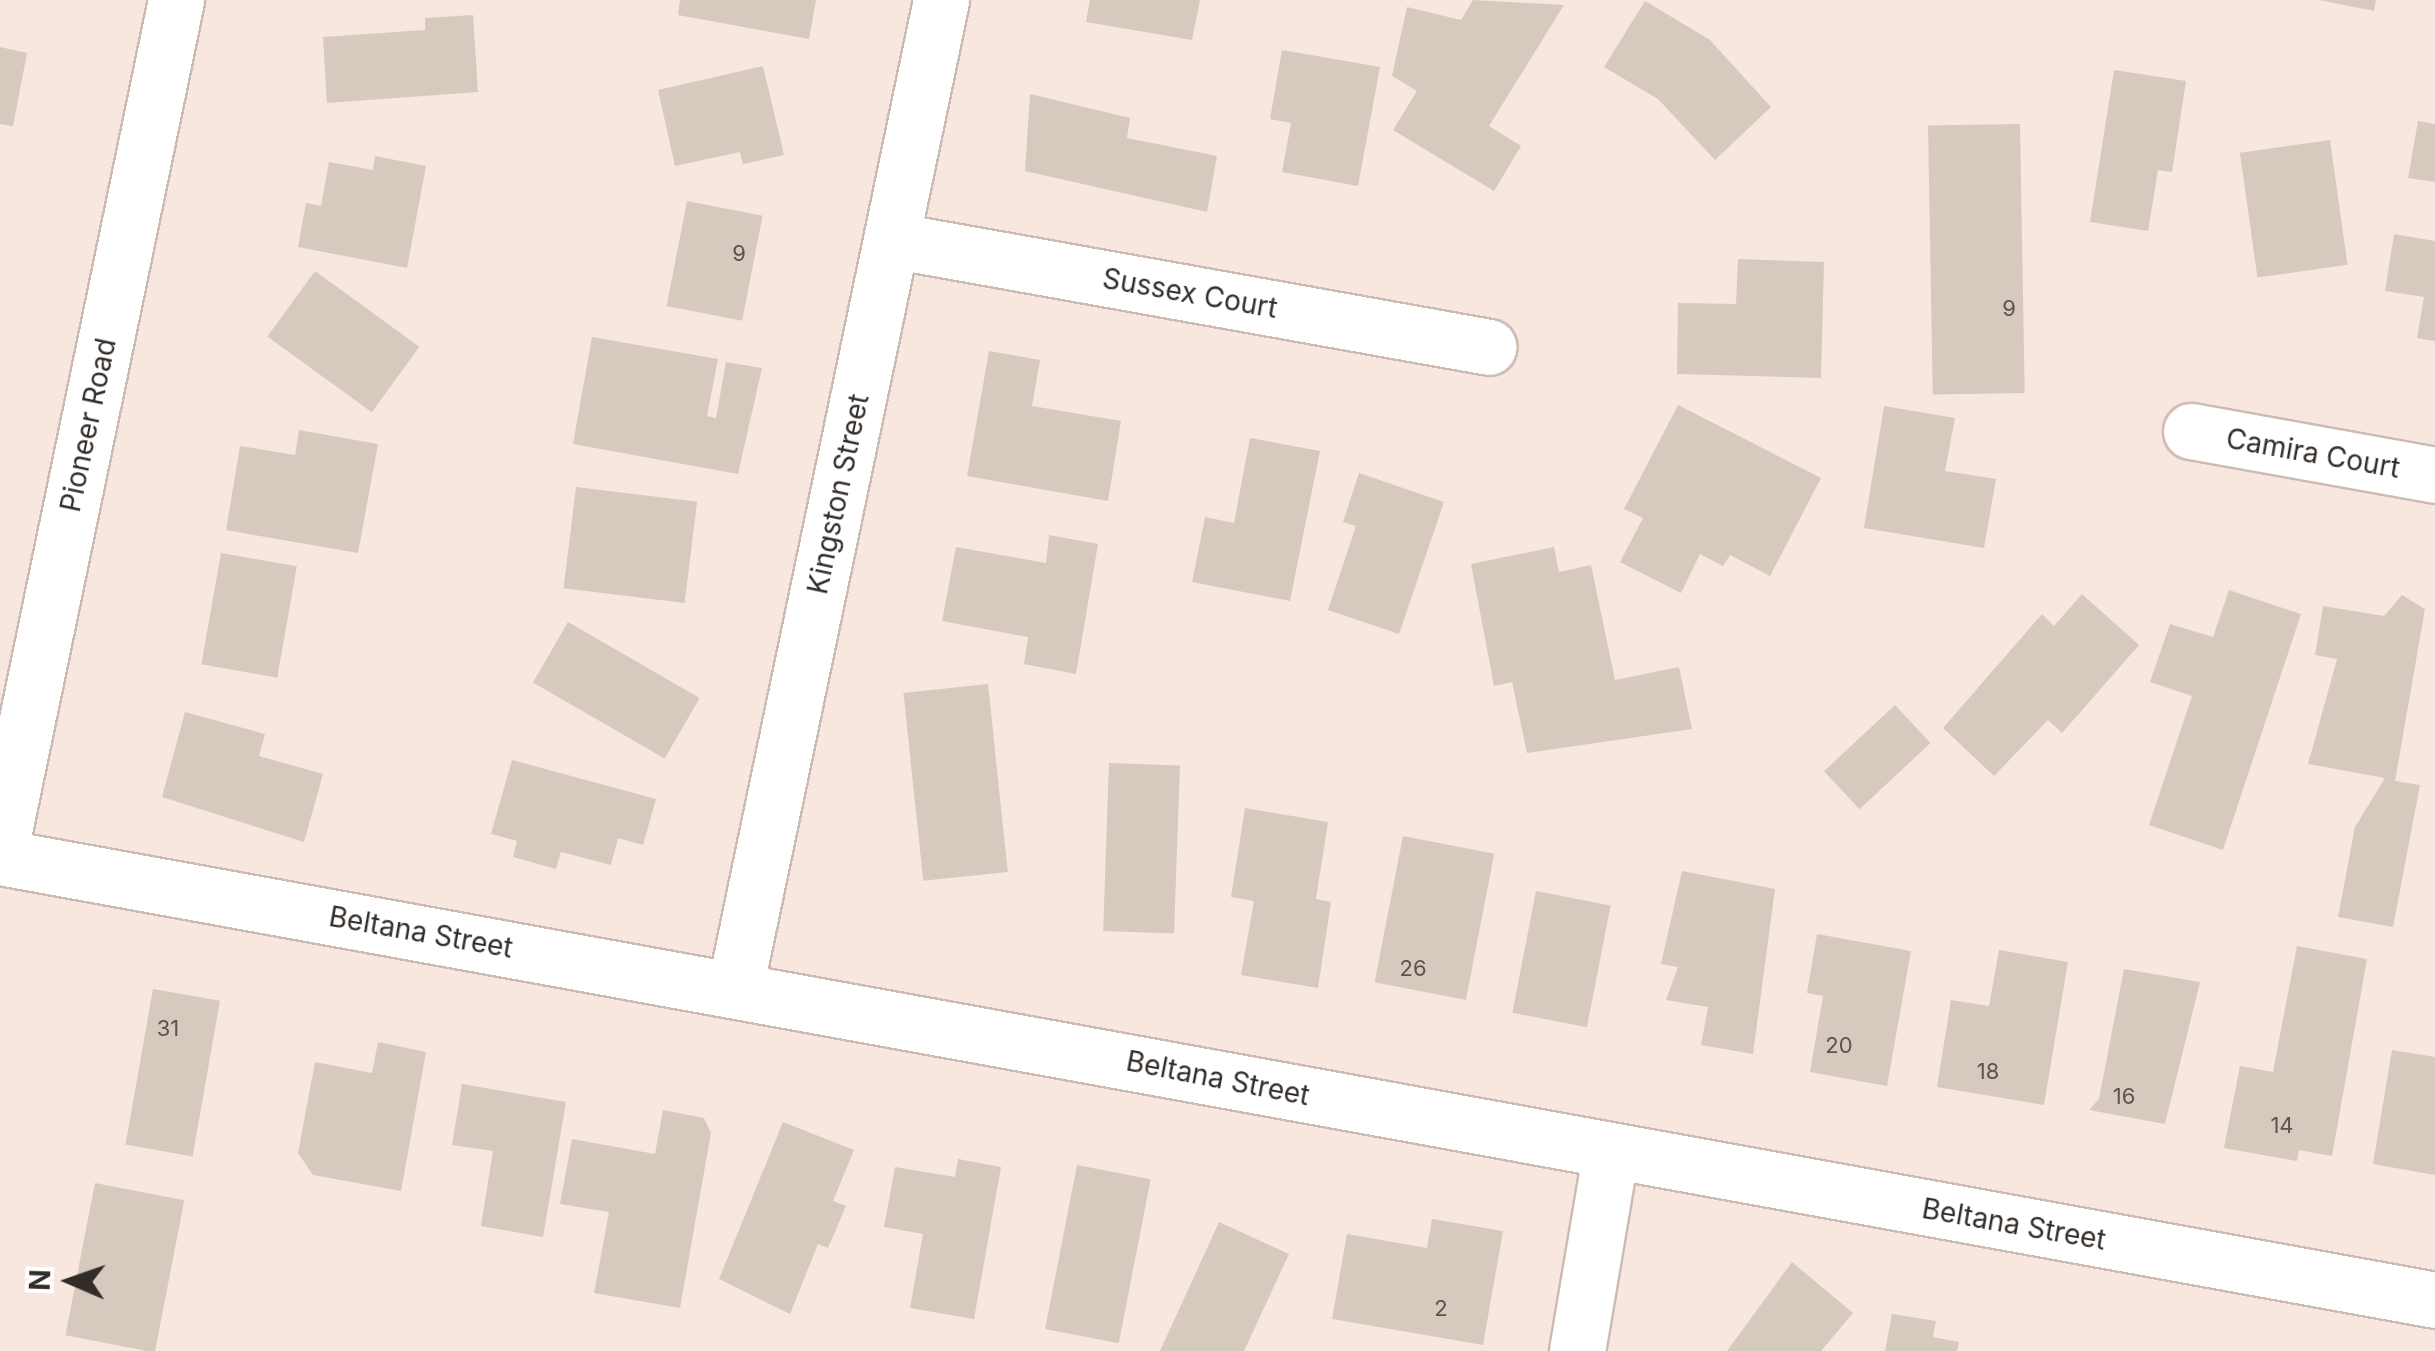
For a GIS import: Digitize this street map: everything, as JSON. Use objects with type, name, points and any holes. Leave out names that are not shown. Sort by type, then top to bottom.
[{"type":"street","name":"Pioneer Road","points":[[0,850],[176,0]]},
{"type":"street","name":"Kingston Street","points":[[735,988],[940,0]]},
{"type":"street","name":"Sussex Court","points":[[892,240],[1489,346]]},
{"type":"street","name":"Camira Court","points":[[2191,431],[2435,474]]},
{"type":"street","name":"Beltana Street","points":[[0,857],[2435,1300]]},
{"type":"street","points":[[1577,1351],[1612,1151]]},
{"type":"building","points":[[680,0],[816,0],[809,39],[678,15]]},
{"type":"building","points":[[1090,0],[1200,0],[1192,40],[1086,22]]},
{"type":"building","points":[[1473,0],[1564,5],[1489,126],[1521,146],[1494,191],[1393,130],[1417,91],[1392,76],[1407,7],[1461,20]]},
{"type":"building","points":[[2319,0],[2376,0],[2374,11]]},
{"type":"building","points":[[1645,1],[1710,40],[1771,107],[1715,160],[1658,99],[1604,67]]},
{"type":"building","points":[[473,15],[478,92],[327,103],[323,37],[425,30],[425,18]]},
{"type":"building","points":[[0,47],[27,53],[13,126],[0,124]]},
{"type":"building","points":[[1282,50],[1380,67],[1358,186],[1282,172],[1291,123],[1270,119]]},
{"type":"building","points":[[763,66],[784,155],[743,164],[740,152],[675,166],[658,90]]},
{"type":"building","points":[[2114,70],[2186,81],[2172,172],[2158,170],[2148,231],[2090,222]]},
{"type":"building","points":[[1030,94],[1130,118],[1127,138],[1217,156],[1207,212],[1025,171]]},
{"type":"building","points":[[2418,121],[2435,124],[2435,182],[2408,178]]},
{"type":"building","points":[[2020,124],[2025,393],[1933,395],[1928,126]]},
{"type":"building","points":[[2330,140],[2348,265],[2257,277],[2240,153]]},
{"type":"building","points":[[375,156],[426,166],[407,268],[298,247],[306,203],[321,206],[329,162],[373,170]]},
{"type":"building","points":[[687,201],[763,216],[742,321],[667,306]]},
{"type":"building","points":[[2394,234],[2435,241],[2435,341],[2417,338],[2424,297],[2385,291]]},
{"type":"building","points":[[1738,259],[1824,262],[1821,378],[1677,374],[1678,303],[1736,304]]},
{"type":"building","points":[[315,271],[419,347],[372,412],[267,337]]},
{"type":"building","points":[[592,337],[718,359],[707,416],[716,418],[726,362],[762,368],[738,474],[573,444]]},
{"type":"building","points":[[989,351],[1040,360],[1032,406],[1121,421],[1108,501],[967,476]]},
{"type":"building","points":[[1678,405],[1821,478],[1770,576],[1730,555],[1723,566],[1700,554],[1681,593],[1620,562],[1643,518],[1624,509]]},
{"type":"building","points":[[1884,406],[1955,418],[1945,471],[1996,479],[1984,548],[1864,528]]},
{"type":"building","points":[[299,430],[378,444],[358,553],[226,530],[240,446],[295,455]]},
{"type":"building","points":[[1250,438],[1320,451],[1290,601],[1192,582],[1205,517],[1234,523]]},
{"type":"building","points":[[1359,473],[1444,502],[1399,634],[1328,610],[1356,526],[1343,522]]},
{"type":"building","points":[[576,487],[697,502],[685,603],[564,588]]},
{"type":"building","points":[[1049,535],[1098,544],[1076,674],[1024,664],[1028,637],[942,621],[956,547],[1046,563]]},
{"type":"building","points":[[1554,547],[1559,572],[1591,565],[1615,680],[1679,667],[1692,729],[1527,753],[1512,682],[1494,686],[1471,564]]},
{"type":"building","points":[[221,553],[297,566],[277,678],[201,664]]},
{"type":"building","points":[[2229,590],[2301,614],[2223,850],[2149,825],[2192,696],[2150,682],[2170,624],[2213,637]]},
{"type":"building","points":[[2082,594],[2139,645],[2062,733],[2048,720],[1994,776],[1943,728],[2042,614],[2054,626]]},
{"type":"building","points":[[2402,595],[2425,609],[2395,781],[2420,785],[2393,927],[2338,917],[2355,827],[2385,778],[2308,764],[2337,659],[2315,655],[2323,606],[2384,616]]},
{"type":"building","points":[[568,622],[700,698],[665,759],[533,683]]},
{"type":"building","points":[[988,684],[1008,872],[923,881],[903,693]]},
{"type":"building","points":[[1895,705],[1930,743],[1860,809],[1824,771]]},
{"type":"building","points":[[185,712],[265,734],[259,756],[323,774],[304,842],[162,797]]},
{"type":"building","points":[[512,760],[656,799],[643,845],[618,838],[611,865],[561,852],[556,869],[513,857],[517,841],[491,834]]},
{"type":"building","points":[[1109,763],[1180,765],[1174,933],[1103,931]]},
{"type":"building","points":[[1245,808],[1328,822],[1316,899],[1331,902],[1318,988],[1241,975],[1254,901],[1231,897]]},
{"type":"building","points":[[1403,836],[1494,854],[1466,1000],[1375,982]]},
{"type":"building","points":[[1682,871],[1775,889],[1753,1054],[1701,1045],[1708,1007],[1666,1000],[1678,967],[1661,964]]},
{"type":"building","points":[[1536,891],[1611,906],[1587,1027],[1512,1013]]},
{"type":"building","points":[[1817,934],[1911,951],[1887,1086],[1810,1072],[1823,996],[1807,993]]},
{"type":"building","points":[[2297,946],[2367,959],[2332,1156],[2299,1150],[2297,1161],[2224,1148],[2240,1066],[2273,1072]]},
{"type":"building","points":[[1999,950],[2068,962],[2044,1105],[1937,1087],[1951,1000],[1989,1006]]},
{"type":"building","points":[[2124,969],[2200,982],[2165,1124],[2089,1110],[2099,1099]]},
{"type":"building","points":[[153,989],[220,1001],[193,1156],[126,1145]]},
{"type":"building","points":[[378,1042],[426,1052],[401,1191],[313,1175],[298,1153],[315,1062],[372,1073]]},
{"type":"building","points":[[2392,1050],[2435,1057],[2435,1175],[2373,1164]]},
{"type":"building","points":[[462,1084],[566,1102],[543,1237],[481,1226],[493,1151],[452,1145]]},
{"type":"building","points":[[663,1110],[704,1118],[711,1133],[680,1308],[594,1293],[609,1212],[560,1204],[572,1139],[655,1154]]},
{"type":"building","points":[[783,1122],[854,1150],[833,1201],[846,1206],[828,1248],[818,1244],[790,1314],[719,1279]]},
{"type":"building","points":[[958,1159],[1001,1167],[974,1319],[910,1308],[923,1234],[884,1227],[895,1167],[955,1177]]},
{"type":"building","points":[[1077,1165],[1151,1179],[1119,1343],[1045,1329]]},
{"type":"building","points":[[95,1183],[184,1200],[155,1351],[65,1335]]},
{"type":"building","points":[[1432,1219],[1503,1231],[1483,1345],[1332,1319],[1347,1234],[1427,1248]]},
{"type":"building","points":[[1219,1222],[1289,1254],[1244,1351],[1160,1351]]},
{"type":"building","points":[[1792,1262],[1853,1313],[1821,1351],[1727,1351]]},
{"type":"building","points":[[1892,1314],[1936,1321],[1933,1337],[1959,1342],[1957,1351],[1885,1351]]}]
